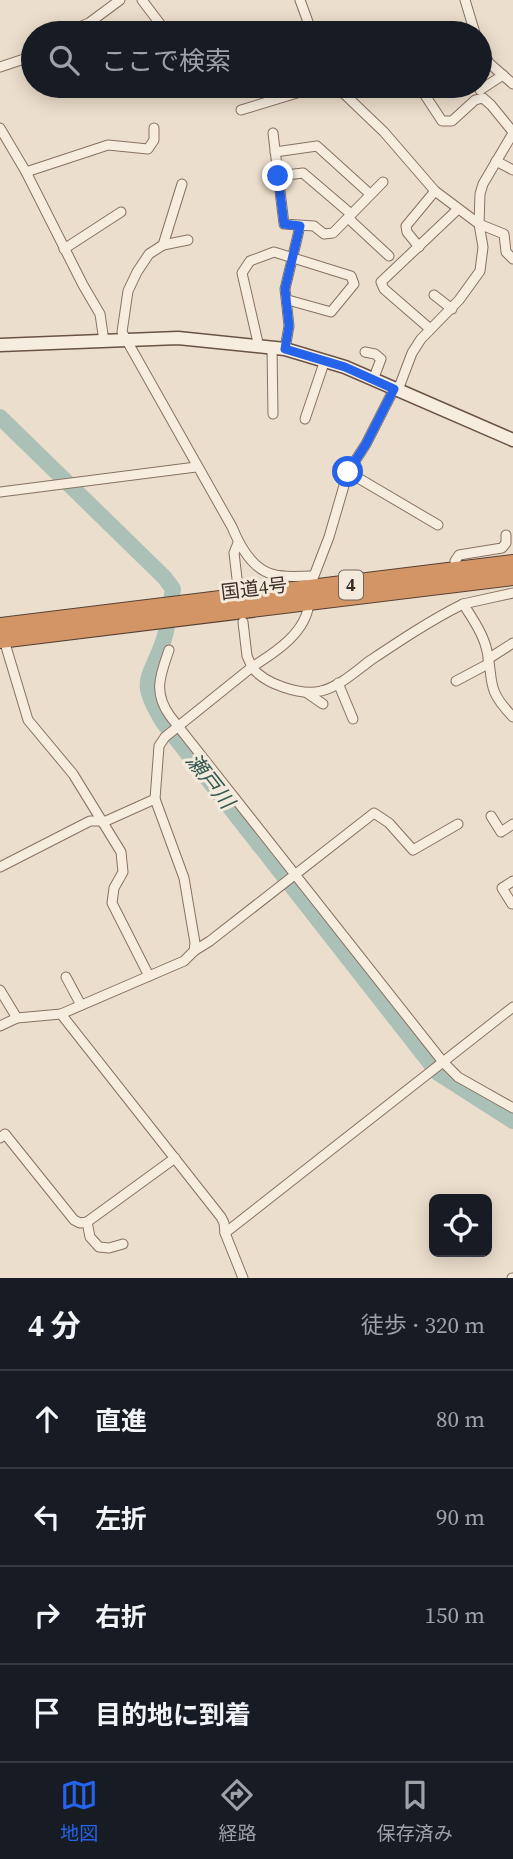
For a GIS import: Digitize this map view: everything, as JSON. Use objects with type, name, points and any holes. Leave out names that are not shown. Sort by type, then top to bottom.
[{"type":"highway","name":"国道4号","points":[[1,635],[191,611],[311,589],[513,564]]},
{"type":"highway","name":"国道4号","points":[[311,589],[513,577]]},
{"type":"street","points":[[92,21],[120,0]]},
{"type":"street","points":[[142,0],[158,21]]},
{"type":"street","points":[[300,0],[308,21]]},
{"type":"street","points":[[465,0],[471,21]]},
{"type":"street","points":[[0,67],[21,60]]},
{"type":"street","points":[[492,67],[513,84]]},
{"type":"street","points":[[492,83],[503,75]]},
{"type":"street","points":[[241,110],[280,98]]},
{"type":"street","points":[[349,98],[384,132],[435,191],[457,210],[479,224],[508,235],[506,253],[513,260]]},
{"type":"street","points":[[427,98],[439,117],[446,122],[452,121],[476,98]]},
{"type":"street","points":[[194,951],[184,878],[155,799],[159,746],[165,737],[276,651],[306,620],[311,589],[348,472],[396,389],[412,353],[429,328],[452,309],[480,269],[483,247],[479,224],[480,194],[513,132],[486,98]]},
{"type":"street","points":[[0,128],[100,314],[104,341]]},
{"type":"street","points":[[26,172],[108,145],[148,149],[154,140],[154,128]]},
{"type":"street","points":[[273,133],[284,224],[314,226],[324,234],[333,233],[383,182]]},
{"type":"street","points":[[275,152],[317,146],[370,194]]},
{"type":"street","points":[[496,161],[513,170]]},
{"type":"street","points":[[278,176],[303,173],[389,256]]},
{"type":"street","points":[[163,245],[182,184]]},
{"type":"street","points":[[419,247],[407,232],[406,226],[435,191]]},
{"type":"street","points":[[429,328],[381,285],[384,277],[457,210]]},
{"type":"street","points":[[64,249],[121,212]]},
{"type":"street","points":[[272,348],[289,326],[285,289],[300,226]]},
{"type":"street","points":[[188,240],[163,245],[149,254],[128,291],[121,332],[238,542],[266,572],[311,589]]},
{"type":"street","points":[[273,414],[272,348],[242,273],[250,261],[274,252],[351,276],[354,284],[331,312],[288,300]]},
{"type":"street","points":[[434,295],[452,309]]},
{"type":"street","points":[[0,345],[178,338],[272,348],[325,360],[513,439]]},
{"type":"street","points":[[365,352],[375,354],[381,359],[373,380]]},
{"type":"street","points":[[305,419],[325,360]]},
{"type":"street","points":[[0,492],[196,467]]},
{"type":"street","points":[[348,472],[438,524]]},
{"type":"street","points":[[456,571],[455,561],[459,555],[502,548],[506,543],[506,535]]},
{"type":"street","points":[[238,542],[234,553],[238,587]]},
{"type":"street","points":[[307,692],[321,691],[338,683],[410,634],[463,604],[513,593]]},
{"type":"street","points":[[463,604],[479,630],[486,648],[494,693],[513,717]]},
{"type":"street","points":[[243,622],[247,656],[257,673],[266,679],[307,692],[323,704]]},
{"type":"street","points":[[1,635],[28,720],[73,774],[121,852],[123,872],[114,888],[112,903],[149,976]]},
{"type":"street","points":[[456,681],[513,643]]},
{"type":"street","points":[[169,650],[163,666],[159,693],[163,706],[177,728],[442,1063],[458,1077],[513,1108]]},
{"type":"street","points":[[338,683],[353,719]]},
{"type":"street","points":[[0,867],[90,821],[102,821],[155,799]]},
{"type":"street","points":[[0,1026],[17,1018],[61,1014],[184,961],[374,813],[389,823],[413,850],[458,824]]},
{"type":"street","points":[[491,817],[501,832],[513,824]]},
{"type":"street","points":[[512,904],[502,888],[513,881]]},
{"type":"street","points":[[66,977],[81,1005]]},
{"type":"street","points":[[0,990],[17,1018]]},
{"type":"street","points":[[225,1233],[513,1007]]},
{"type":"street","points":[[61,1014],[221,1217],[243,1278]]},
{"type":"street","points":[[0,1138],[5,1134],[74,1220],[80,1223],[88,1222],[175,1158]]},
{"type":"street","points":[[88,1222],[90,1237],[99,1247],[109,1248],[123,1244]]},
{"type":"waterway","name":"瀬戸川","points":[[0,417],[165,578],[173,589],[166,633],[148,680],[150,696],[163,722],[438,1073],[513,1121]]},
{"type":"route","points":[[278,176],[284,224],[300,226],[285,289],[289,326],[285,349],[345,367],[394,389],[366,444],[348,472]]}]
